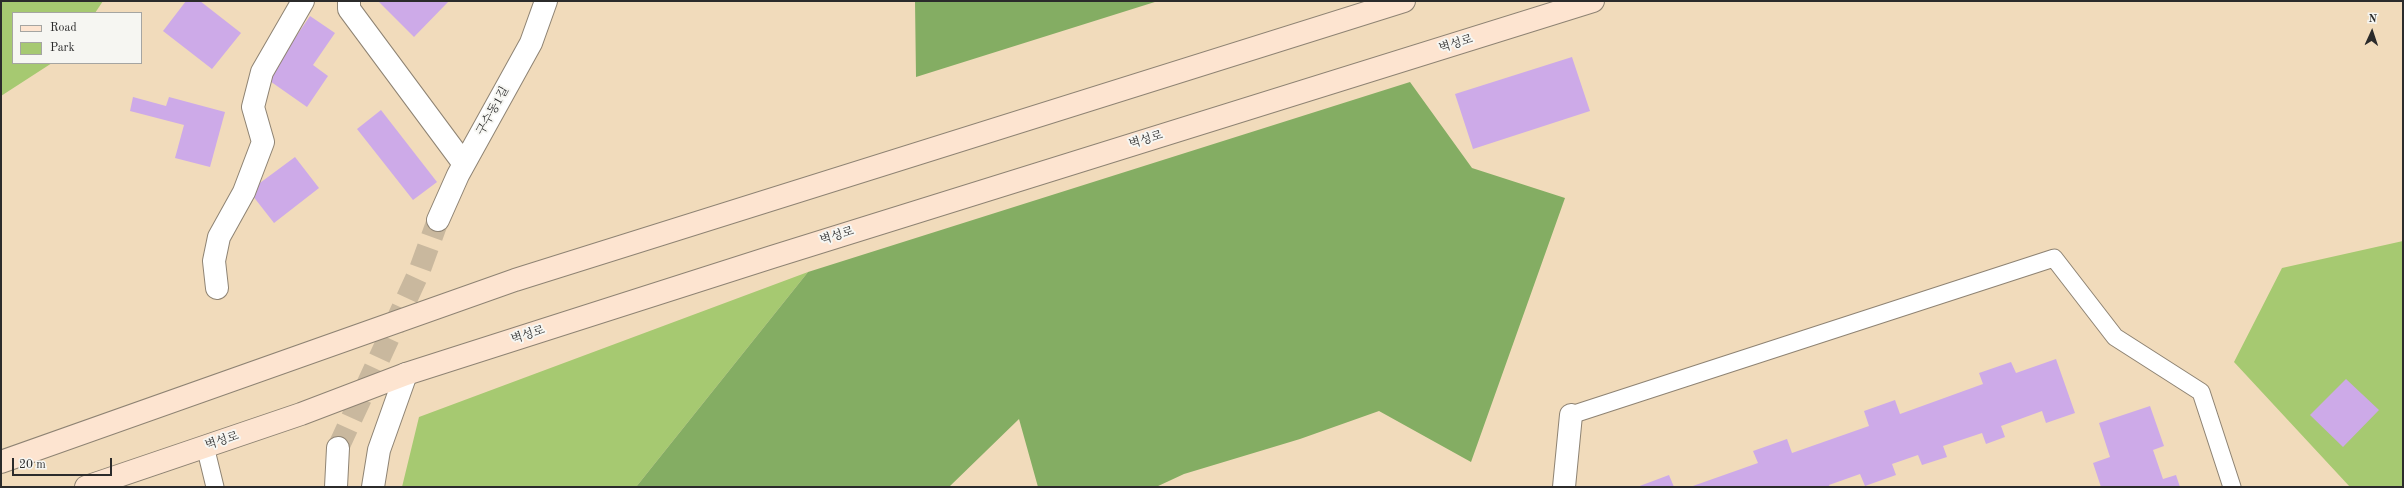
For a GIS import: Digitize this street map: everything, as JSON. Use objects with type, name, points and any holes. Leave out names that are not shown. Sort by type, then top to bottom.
[{"type":"main road","points":[[1,462],[515,280],[1404,1]]},
{"type":"main road","name":"벽성로","points":[[86,487],[301,414],[406,374],[779,254],[1593,1]]},
{"type":"street","points":[[217,288],[214,261],[219,237],[244,192],[263,142],[253,106],[262,72],[303,1]]},
{"type":"street","points":[[349,1],[349,9],[464,164]]},
{"type":"street","name":"구수동1길","points":[[438,220],[464,164],[531,43],[546,1]]},
{"type":"street","points":[[372,487],[379,450],[406,374]]},
{"type":"street","points":[[1564,487],[1571,415]]},
{"type":"street","points":[[336,487],[338,448]]},
{"type":"lane","points":[[1571,415],[2054,258],[2115,337],[2201,392],[2232,487]]},
{"type":"lane","points":[[205,446],[215,487]]},
{"type":"green space","points":[[1,1],[103,1],[96,12],[12,12],[12,64],[50,64],[1,96]]},
{"type":"green space","points":[[915,1],[1158,1],[916,77]]},
{"type":"green space","points":[[1410,82],[1472,168],[1565,198],[1471,462],[1379,411],[1300,439],[1184,474],[1156,487],[1038,487],[1019,419],[949,487],[636,487],[808,272]]},
{"type":"green space","points":[[2403,241],[2403,487],[2350,487],[2234,362],[2282,268]]},
{"type":"green space","points":[[808,272],[636,487],[402,487],[419,417]]},
{"type":"building","points":[[186,1],[200,1],[241,33],[212,69],[163,31]]},
{"type":"building","points":[[378,1],[449,1],[414,37]]},
{"type":"building","points":[[310,16],[335,33],[313,65],[328,76],[307,107],[267,79]]},
{"type":"building","points":[[1572,57],[1590,111],[1473,149],[1455,94]]},
{"type":"building","points":[[133,97],[166,106],[169,97],[225,112],[210,167],[175,158],[184,125],[130,111]]},
{"type":"building","points":[[381,110],[437,182],[413,200],[357,129]]},
{"type":"building","points":[[295,157],[319,188],[274,223],[249,191]]},
{"type":"building","points":[[2056,359],[2075,413],[2046,423],[2042,411],[2001,426],[2005,437],[1986,444],[1982,433],[1943,446],[1947,457],[1922,465],[1918,455],[1892,464],[1896,475],[1865,486],[1860,474],[1829,485],[1830,487],[1690,487],[1758,463],[1753,451],[1787,439],[1792,453],[1869,426],[1864,411],[1895,400],[1900,414],[1983,384],[1979,373],[2011,362],[2016,373]]},
{"type":"building","points":[[2346,379],[2379,410],[2343,447],[2310,415]]},
{"type":"building","points":[[2150,406],[2164,446],[2153,450],[2163,479],[2176,475],[2180,487],[2101,487],[2093,463],[2110,457],[2099,423]]},
{"type":"building","points":[[1669,475],[1674,487],[1637,487]]},
{"type":"tunnel","points":[[338,448],[419,272],[438,220]]}]
